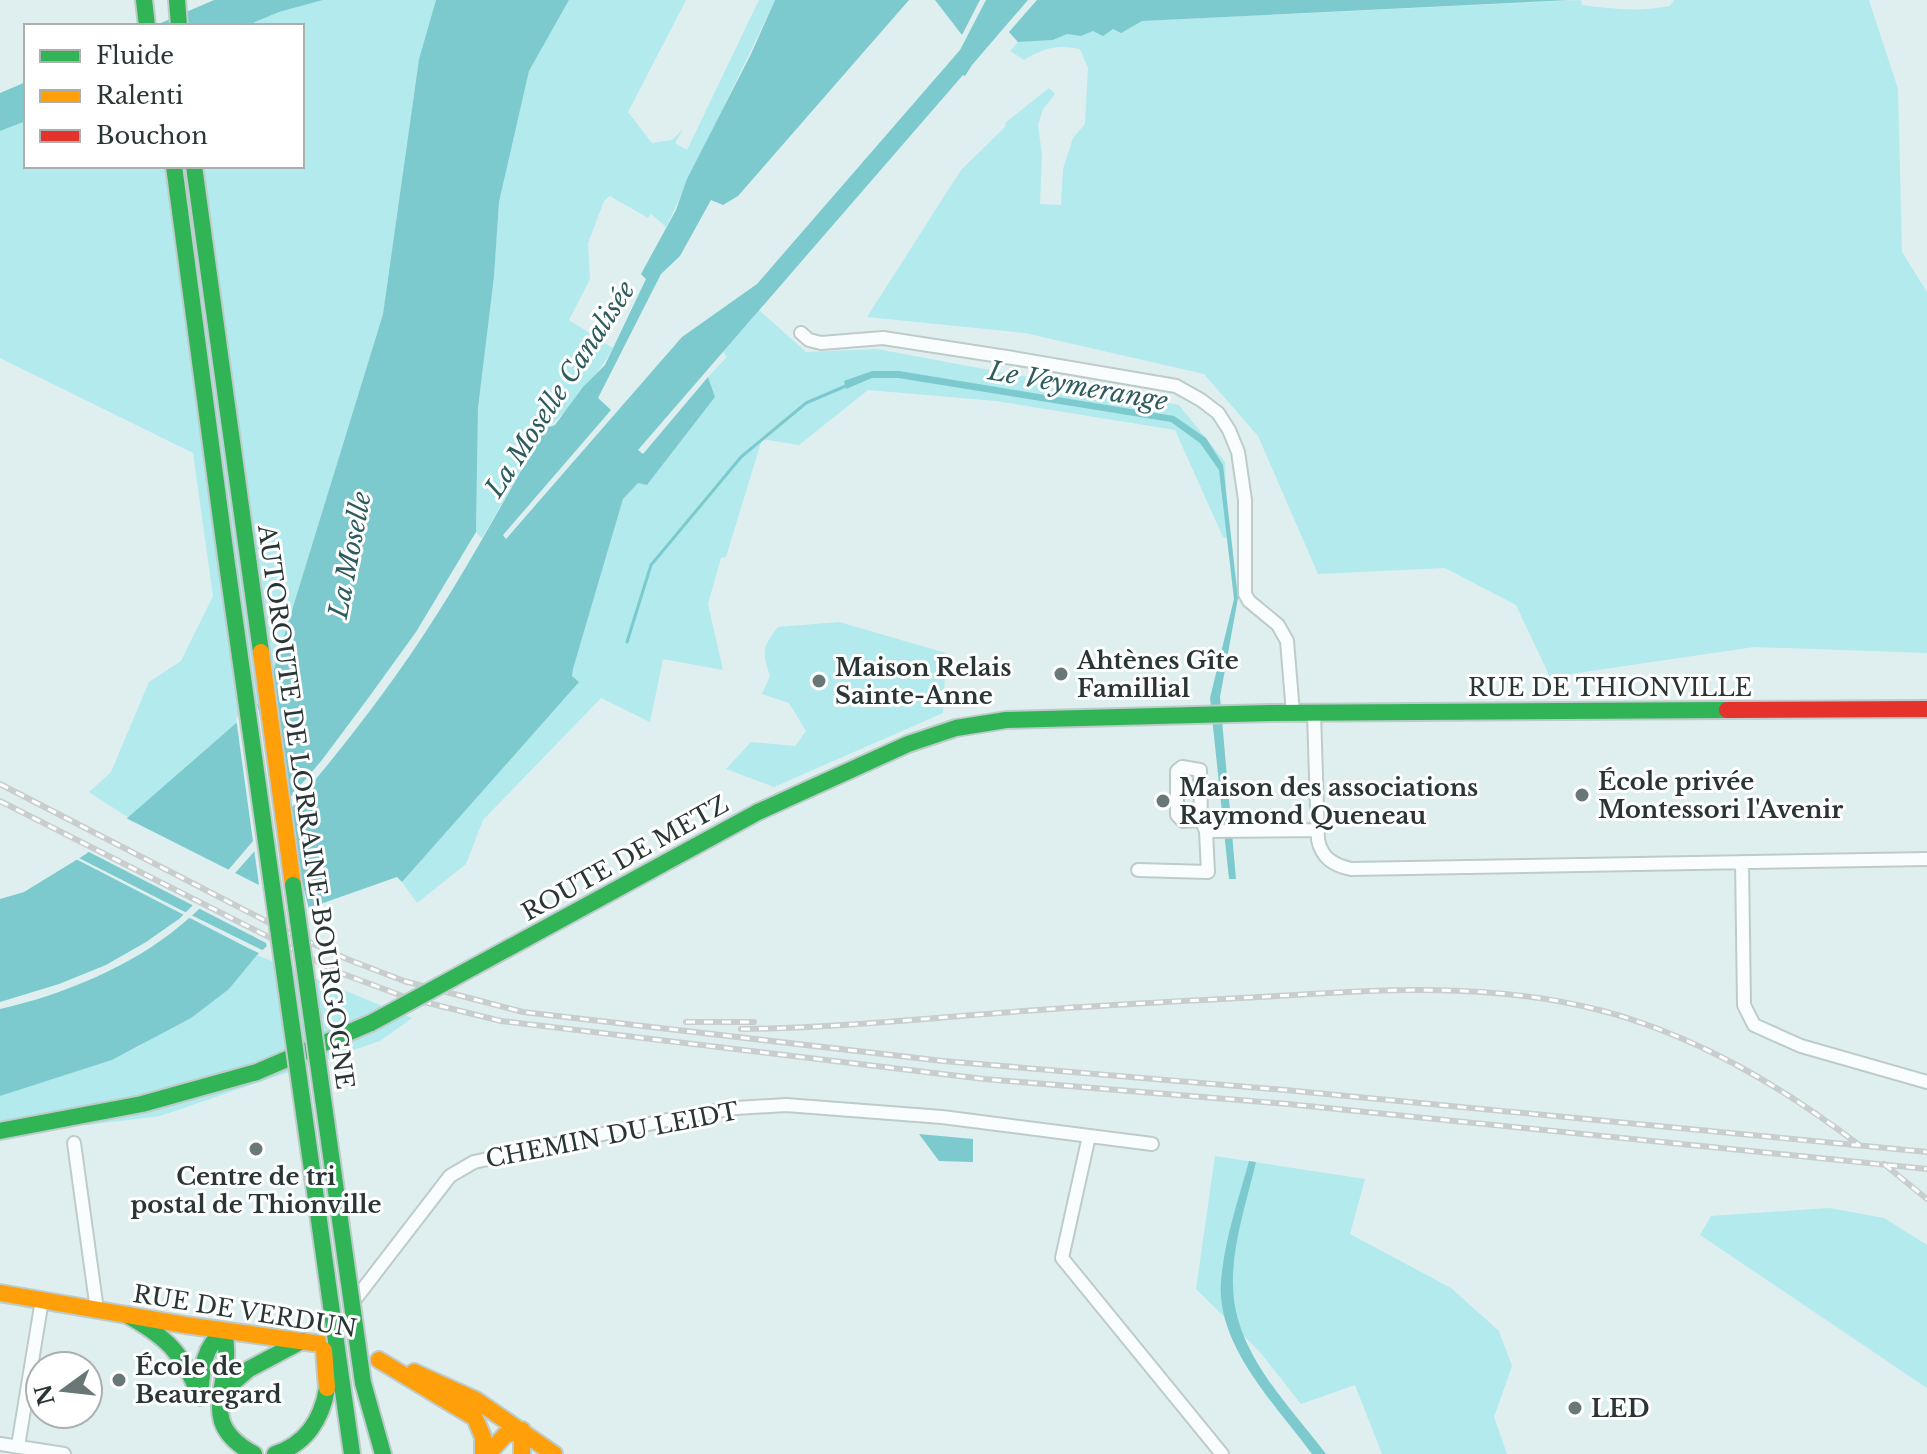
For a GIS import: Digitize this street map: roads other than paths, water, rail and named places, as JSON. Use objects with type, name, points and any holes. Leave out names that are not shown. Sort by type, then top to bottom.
[{"type":"main road","points":[[177,0],[179,24]]},
{"type":"main road","name":"AUTOROUTE DE LORRAINE-BOURGOGNE","points":[[172,168],[177,189],[328,1279],[319,1296],[334,1386]]},
{"type":"main road","name":"AUTOROUTE DE LORRAINE-BOURGOGNE","points":[[194,168],[371,1454]]},
{"type":"main road","name":"RUE DE THIONVILLE","points":[[1293,713],[1927,709]]},
{"type":"main road","name":"ROUTE DE METZ","points":[[0,1131],[142,1104],[257,1072],[371,1023],[758,812],[882,754],[956,728],[1006,720],[1293,713]]},
{"type":"main road","name":"RUE DE VERDUN","points":[[0,1293],[332,1346],[408,1369],[466,1394],[554,1454]]},
{"type":"main road","points":[[127,1315],[170,1342],[186,1362],[214,1439],[228,1454]]},
{"type":"main road","points":[[200,1397],[205,1354],[213,1338],[224,1331],[230,1345],[220,1394],[220,1417],[227,1437],[243,1450],[254,1454]]},
{"type":"main road","points":[[220,1394],[236,1376],[255,1363],[302,1341]]},
{"type":"main road","points":[[379,1360],[475,1418],[486,1454]]},
{"type":"main road","points":[[363,1383],[383,1454]]},
{"type":"main road","points":[[275,1454],[299,1442],[319,1419],[334,1386]]},
{"type":"main road","points":[[334,1386],[352,1454]]},
{"type":"main road","points":[[486,1454],[505,1435],[522,1430],[522,1454]]},
{"type":"street","points":[[801,333],[809,340],[821,343],[883,338],[1176,386],[1218,413],[1238,452],[1245,500],[1245,594],[1284,633],[1293,713]]},
{"type":"street","points":[[1314,713],[1320,850],[1327,859],[1351,869],[1927,859]]},
{"type":"street","points":[[1138,870],[1208,872],[1204,825],[1221,831],[1318,830]]},
{"type":"street","points":[[1742,862],[1744,1005],[1754,1025],[1801,1046],[1927,1082]]},
{"type":"street","name":"CHEMIN DU LEIDT","points":[[332,1346],[337,1323],[450,1176],[474,1162],[690,1115],[786,1105],[942,1117],[1152,1144]]},
{"type":"street","points":[[1089,1136],[1062,1258],[1222,1454]]},
{"type":"street","points":[[74,1143],[97,1310]]},
{"type":"street","points":[[18,1446],[42,1300]]},
{"type":"street","points":[[0,1444],[64,1454]]},
{"type":"water","points":[[214,0],[323,0],[279,12],[251,24],[159,24]]},
{"type":"water","name":"La Moselle","points":[[436,0],[569,0],[529,71],[499,202],[494,277],[478,408],[476,532],[416,632],[322,760],[230,868],[179,919],[106,965],[59,984],[0,1002],[0,899],[24,892],[86,854],[265,698],[383,314],[419,59]]},
{"type":"water","points":[[775,0],[909,0],[738,196],[723,205],[711,200],[680,256],[661,274],[598,398],[611,410],[503,535],[506,539],[682,337],[757,284],[960,50],[986,0],[1028,0],[638,450],[643,454],[708,377],[715,397],[647,485],[638,483],[623,499],[573,669],[572,676],[579,682],[402,882],[397,877],[309,908],[257,955],[229,989],[191,1018],[112,1060],[0,1096],[0,1009],[95,978],[140,954],[181,925],[258,848],[341,748],[397,674],[462,574],[546,428],[555,425],[583,387],[605,365],[646,279],[641,274],[676,210],[687,179]]},
{"type":"water","points":[[935,0],[980,0],[962,35]]},
{"type":"water","points":[[1037,0],[1571,0],[1142,21],[1121,33],[1113,29],[1103,36],[1093,31],[1081,36],[1067,34],[1053,40],[1018,42],[1009,32]]},
{"type":"water","points":[[24,83],[24,122],[0,131],[0,93]]},
{"type":"water","points":[[872,371],[899,371],[1174,416],[1206,438],[1223,465],[1238,598],[1220,697],[1236,879],[1229,879],[1210,698],[1234,599],[1219,470],[1200,443],[1171,422],[898,378],[872,378],[846,389],[844,381]]},
{"type":"water","points":[[919,1134],[973,1139],[973,1162],[939,1161]]},
{"type":"water","points":[[1249,1161],[1256,1162],[1235,1254],[1235,1308],[1242,1332],[1265,1375],[1326,1454],[1312,1454],[1252,1374],[1228,1329],[1222,1306],[1221,1282],[1225,1251]]},
{"type":"waterway","name":"Le Veymerange","points":[[627,642],[651,565],[741,457],[806,403],[848,385]]},
{"type":"railway","points":[[0,784],[289,933],[347,959],[404,981],[523,1012],[943,1061],[1285,1090],[1927,1152]]},
{"type":"railway","points":[[0,801],[338,972],[408,998],[501,1021],[984,1079],[1288,1104],[1927,1169]]},
{"type":"railway","points":[[741,1029],[1389,990],[1518,995],[1603,1011],[1672,1034],[1769,1083],[1859,1145]]},
{"type":"railway","points":[[686,1022],[754,1022]]},
{"type":"railway","points":[[1884,1164],[1927,1199]]},
{"type":"place","name":"Ahtènes Gîte Famillial","points":[[1061,674]]},
{"type":"place","name":"Maison Relais Sainte-Anne","points":[[819,681]]},
{"type":"place","name":"École privée Montessori l'Avenir","points":[[1582,795]]},
{"type":"place","name":"Maison des associations Raymond Queneau","points":[[1163,801]]},
{"type":"place","name":"Centre de tri postal de Thionville","points":[[256,1149]]},
{"type":"place","name":"École de Beauregard","points":[[119,1380]]},
{"type":"place","name":"LED","points":[[1575,1408]]},
{"type":"water label","name":"La Moselle Canalisée","points":[[560,389]]}]
